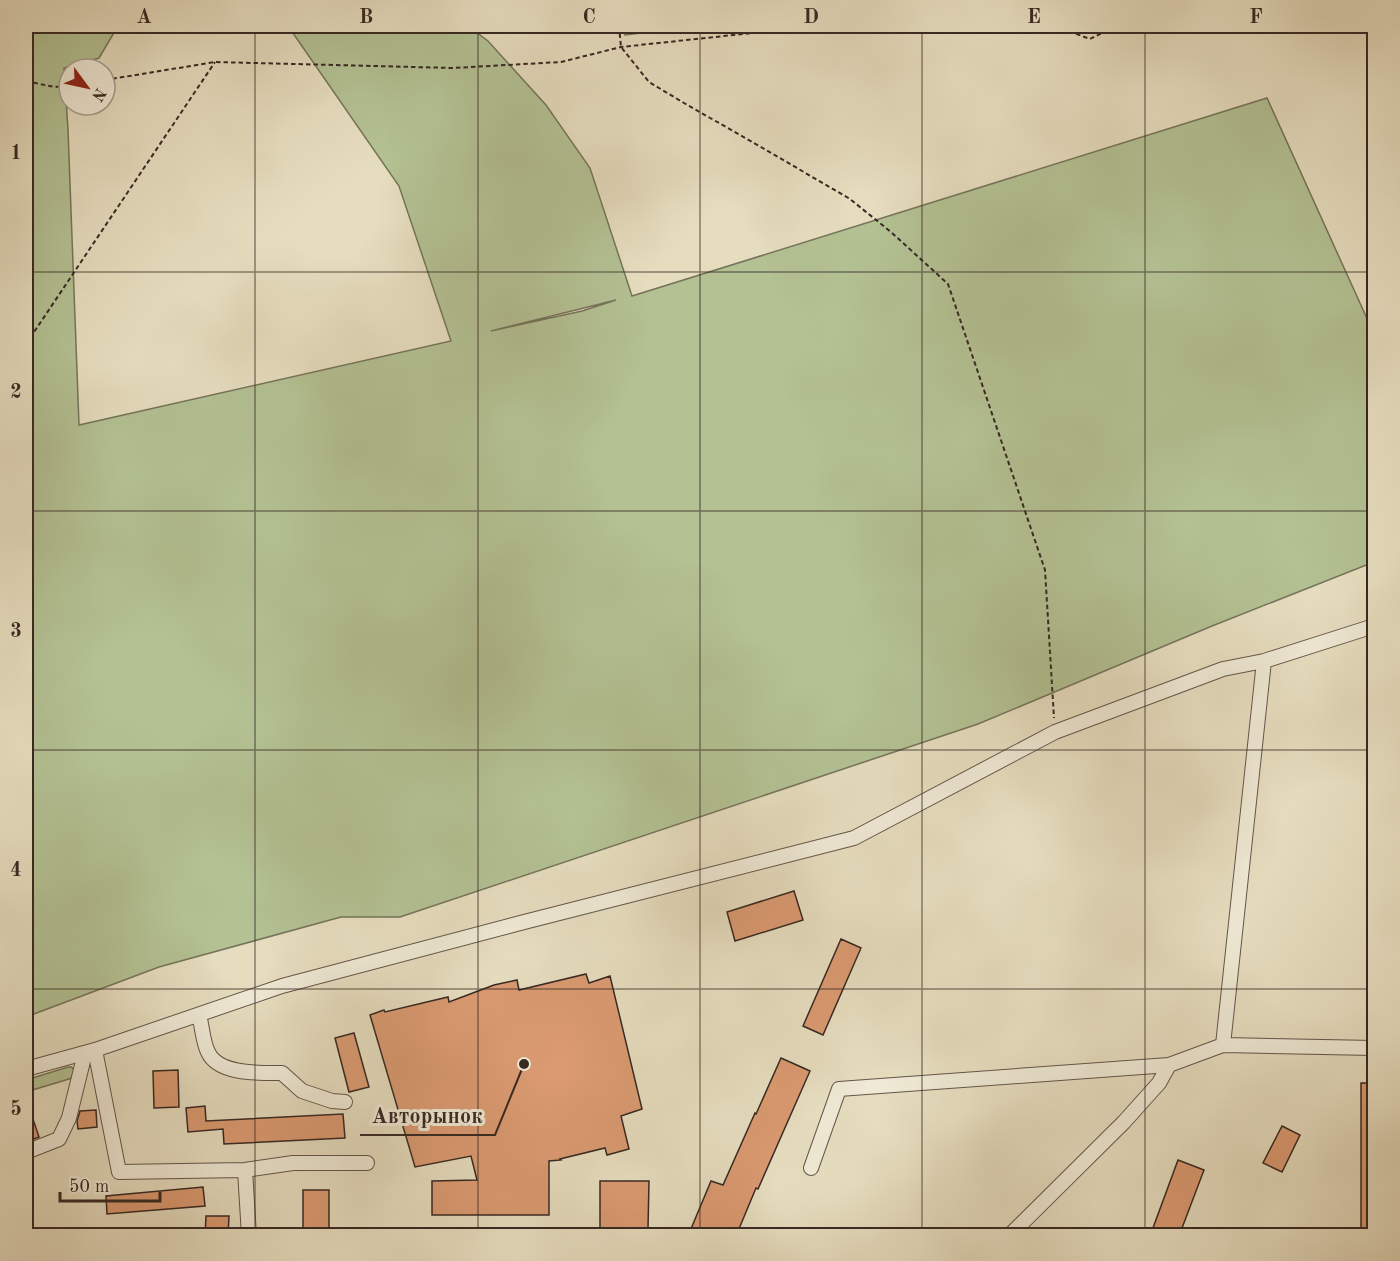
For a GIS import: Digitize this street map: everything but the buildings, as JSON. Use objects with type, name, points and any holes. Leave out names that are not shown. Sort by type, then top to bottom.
[{"type":"street","points":[[26,1069],[90,1051],[293,983],[854,838],[1055,732],[1223,669],[1264,661],[1374,626]]},
{"type":"street","points":[[1223,1045],[1264,661]]},
{"type":"street","points":[[199,1015],[208,1052],[216,1063],[244,1073],[282,1073],[302,1091],[332,1101],[345,1102]]},
{"type":"street","points":[[811,1168],[839,1089],[1169,1065],[1223,1045],[1374,1048]]},
{"type":"street","points":[[26,1152],[59,1139],[69,1118],[90,1051]]},
{"type":"street","points":[[90,1051],[119,1172],[245,1170],[293,1163],[367,1163]]},
{"type":"street","points":[[1009,1236],[1124,1122],[1160,1083],[1169,1065]]},
{"type":"street","points":[[245,1170],[249,1236]]},
{"type":"path","points":[[619,26],[621,47],[649,82],[850,199],[891,232],[948,284],[1045,570],[1055,732]]},
{"type":"path","points":[[117,78],[215,62],[453,68],[561,62],[621,47],[818,26]]},
{"type":"path","points":[[1055,26],[1090,39],[1116,26]]},
{"type":"path","points":[[26,344],[215,62]]},
{"type":"path","points":[[26,82],[57,88]]},
{"type":"green space","points":[[26,26],[118,26],[100,57],[57,57],[57,117],[67,117],[68,130],[79,425],[451,341],[399,186],[288,26],[468,26],[488,41],[546,105],[590,168],[632,296],[1267,98],[1374,334],[1374,562],[1212,626],[978,724],[400,917],[341,917],[159,967],[26,1017]],"holes":[[[616,300],[582,311],[491,331]]]},
{"type":"green space","points":[[625,26],[702,26],[625,35]]},
{"type":"green space","points":[[68,1067],[75,1070],[73,1077],[26,1092],[26,1080]]},
{"type":"place","name":"Авторынок","points":[[524,1064]]}]
